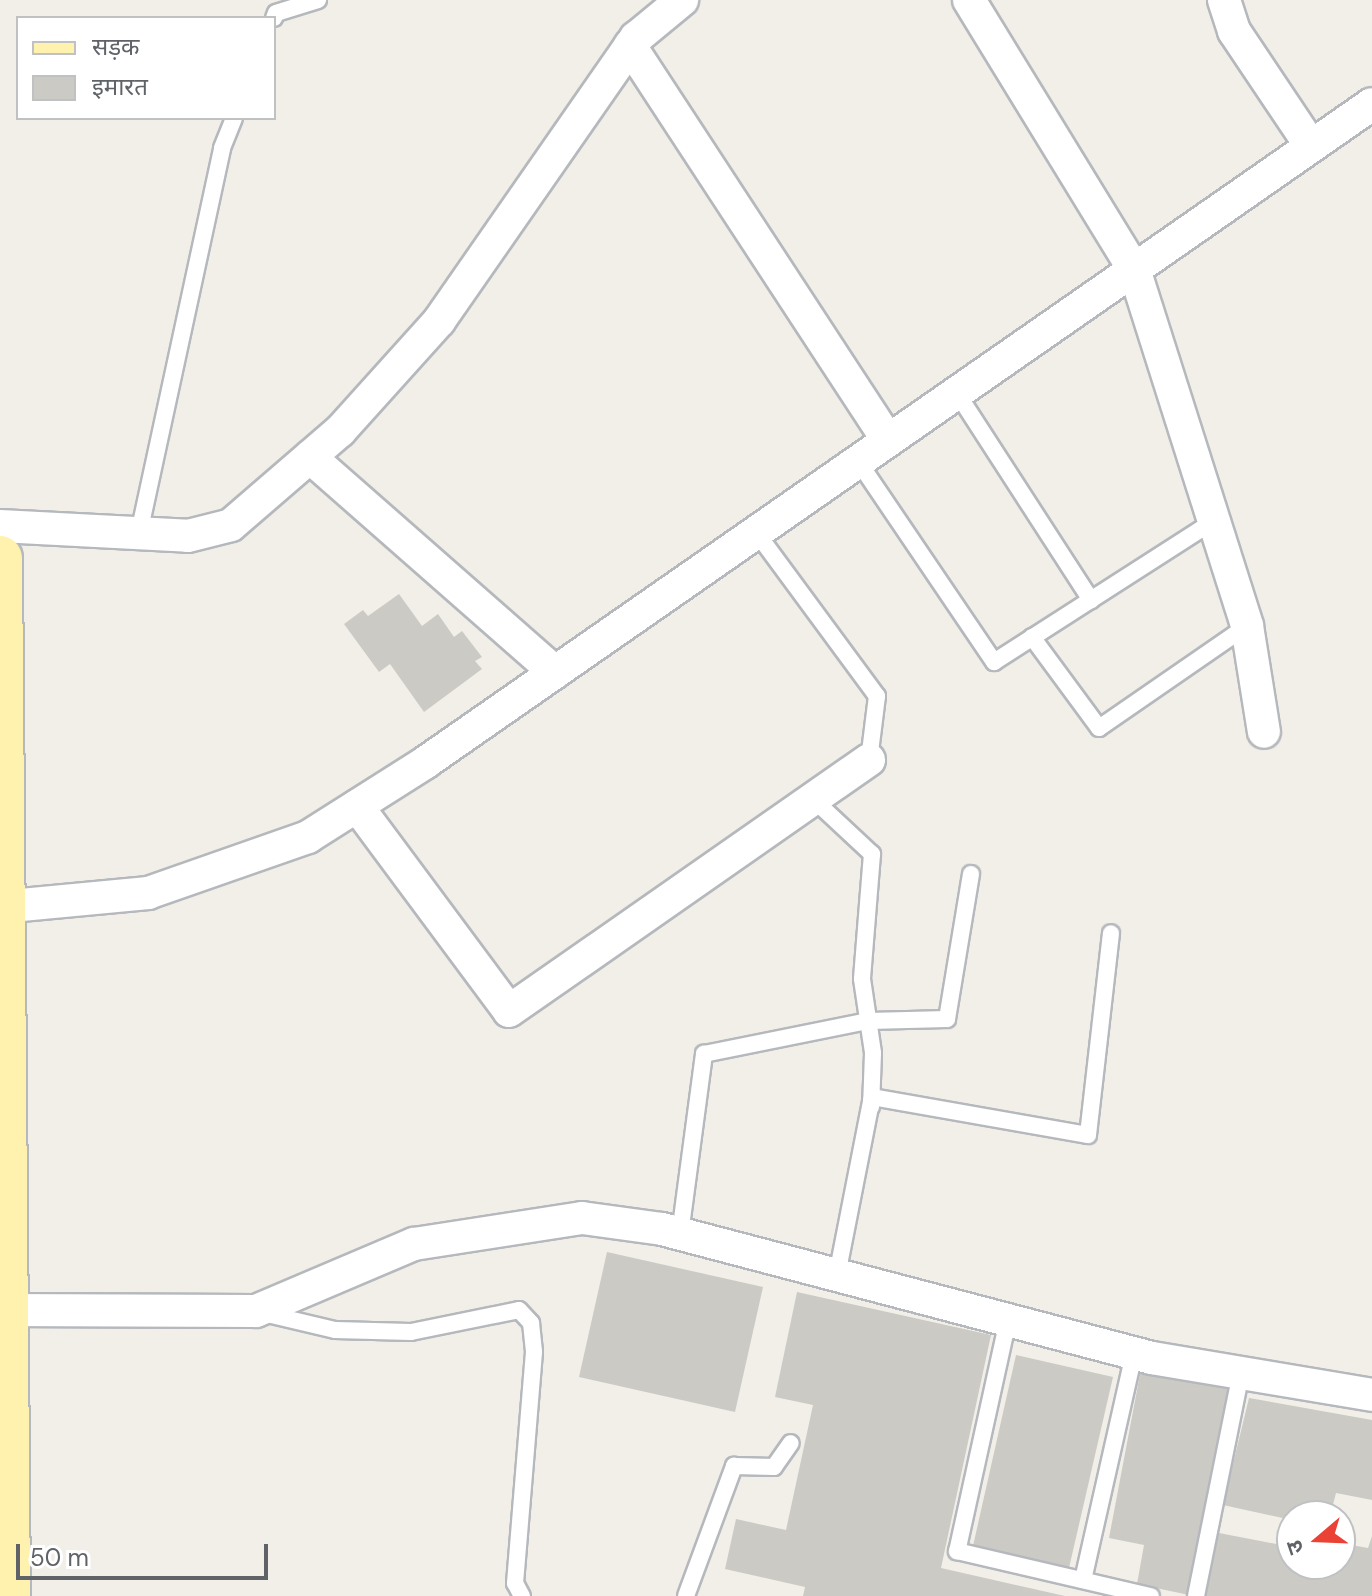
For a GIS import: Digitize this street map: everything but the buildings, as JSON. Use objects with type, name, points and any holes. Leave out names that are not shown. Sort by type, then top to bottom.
[{"type":"main road","points":[[0,558],[3,1310],[8,1596]]},
{"type":"street","points":[[0,526],[188,536],[231,525],[310,457],[439,321],[630,46],[682,0]]},
{"type":"street","points":[[969,0],[1134,269],[1247,626],[1264,732]]},
{"type":"street","points":[[1224,0],[1234,31],[1311,146]]},
{"type":"street","points":[[630,46],[888,440]]},
{"type":"street","points":[[2,907],[148,893],[308,837],[555,672],[1372,104]]},
{"type":"street","points":[[310,457],[555,672]]},
{"type":"street","points":[[357,806],[509,1011],[869,760]]},
{"type":"street","points":[[3,1310],[256,1311],[414,1244],[582,1218],[680,1234],[1134,1353],[1372,1395]]},
{"type":"street","points":[[0,1595],[8,1596]]},
{"type":"lane","points":[[276,10],[318,0]]},
{"type":"lane","points":[[139,533],[222,148],[233,120]]},
{"type":"lane","points":[[957,393],[1091,600]]},
{"type":"lane","points":[[858,461],[994,662],[1214,521]]},
{"type":"lane","points":[[756,532],[877,696],[869,760]]},
{"type":"lane","points":[[1032,637],[1099,728],[1247,626]]},
{"type":"lane","points":[[813,799],[872,854],[862,979],[868,1021],[872,1097],[870,1165]]},
{"type":"lane","points":[[680,1234],[704,1054],[868,1021],[947,1019],[971,874]]},
{"type":"lane","points":[[872,1097],[1088,1135],[1111,933]]},
{"type":"lane","points":[[837,1275],[872,1097]]},
{"type":"lane","points":[[256,1311],[335,1330],[411,1332],[519,1310],[531,1323],[534,1352],[515,1583],[522,1596]]},
{"type":"lane","points":[[1008,1320],[957,1551],[1151,1596]]},
{"type":"lane","points":[[1083,1580],[1134,1353]]},
{"type":"lane","points":[[1196,1596],[1241,1373]]},
{"type":"lane","points":[[686,1596],[734,1466],[774,1467],[791,1443]]}]
